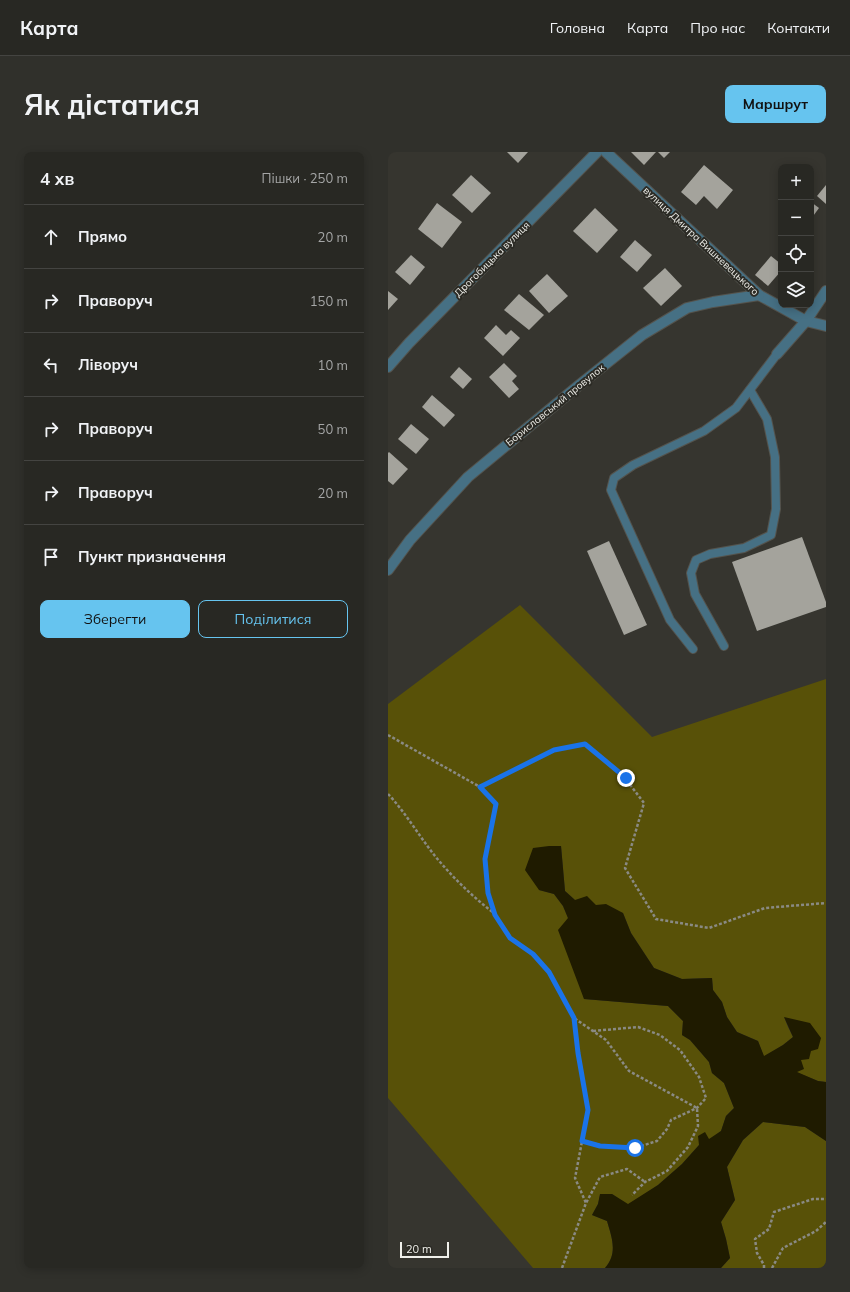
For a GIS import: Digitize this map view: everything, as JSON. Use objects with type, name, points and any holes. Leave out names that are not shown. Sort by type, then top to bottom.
[{"type":"street","name":"Дрогобицька вулиця","points":[[388,367],[415,337],[597,152]]},
{"type":"street","name":"вулиця Дмитра Вишневецького","points":[[606,152],[759,295],[806,321],[826,326]]},
{"type":"street","points":[[777,354],[806,321],[826,291]]},
{"type":"street","name":"Бориславський провулок","points":[[388,570],[410,540],[468,477],[642,335],[687,308],[713,302],[759,295]]},
{"type":"lane","points":[[693,649],[670,620],[611,490],[614,478],[634,465],[704,431],[736,408],[777,354]]},
{"type":"lane","points":[[724,646],[695,594],[691,573],[696,560],[710,554],[744,548],[771,535],[776,509],[775,457],[767,419],[750,390]]},
{"type":"path","points":[[388,735],[480,787],[496,804],[485,859],[488,893],[495,915],[510,938],[533,954],[549,972],[574,1018],[578,1053],[588,1110],[575,1178],[586,1203]]},
{"type":"path","points":[[480,787],[554,750],[585,744],[626,778],[644,803],[625,868],[656,919],[709,928],[765,908],[826,903]]},
{"type":"path","points":[[388,794],[452,875],[471,895],[495,915]]},
{"type":"path","points":[[574,1018],[606,1040],[629,1071],[697,1108]]},
{"type":"path","points":[[582,1141],[600,1146],[635,1148],[657,1141],[667,1129],[670,1120],[697,1108],[706,1098],[699,1077],[680,1050],[660,1035],[638,1027],[593,1031]]},
{"type":"path","points":[[632,1195],[645,1182],[667,1171],[688,1147],[698,1126],[697,1108]]},
{"type":"path","points":[[562,1268],[586,1203],[600,1177],[627,1169],[645,1182]]},
{"type":"path","points":[[764,1268],[764,1265],[757,1253],[755,1239],[769,1229],[774,1212],[813,1199],[826,1199]]},
{"type":"path","points":[[772,1268],[783,1248],[816,1231],[826,1222]]},
{"type":"shaded area","points":[[520,605],[652,737],[826,679],[826,1082],[818,1081],[796,1072],[800,1059],[809,1059],[784,1017],[793,1037],[764,1057],[758,1041],[737,1032],[727,1017],[722,1002],[713,990],[712,978],[682,979],[654,968],[631,933],[623,913],[575,900],[565,891],[561,846],[539,890],[554,894],[563,906],[568,918],[584,999],[668,1006],[683,1021],[682,1035],[690,1040],[709,1062],[712,1073],[724,1083],[734,1108],[726,1116],[721,1131],[709,1140],[699,1136],[699,1145],[682,1164],[658,1185],[628,1205],[612,1194],[600,1195],[598,1204],[592,1215],[607,1221],[613,1245],[612,1257],[605,1268],[533,1268],[388,1098],[388,704]]},
{"type":"shaded area","points":[[561,846],[565,891],[575,900],[587,896],[596,905],[606,904],[623,913],[631,933],[654,968],[682,979],[712,978],[713,990],[722,1002],[727,1017],[737,1032],[758,1041],[764,1056],[783,1045],[793,1037],[784,1017],[810,1023],[821,1038],[818,1049],[811,1051],[809,1059],[801,1060],[804,1069],[797,1072],[818,1081],[826,1082],[826,1141],[805,1127],[763,1122],[743,1140],[727,1167],[735,1200],[721,1222],[730,1258],[721,1268],[605,1268],[612,1257],[613,1245],[607,1221],[592,1215],[598,1204],[600,1194],[612,1194],[628,1204],[658,1185],[682,1164],[699,1145],[698,1136],[705,1132],[709,1139],[721,1131],[726,1116],[734,1108],[724,1083],[712,1073],[709,1062],[690,1040],[682,1035],[683,1021],[668,1006],[584,999],[558,930],[568,918],[563,906],[554,894],[539,890],[525,870],[533,848]]},
{"type":"shaded area","points":[[763,1122],[805,1127],[826,1141],[826,1268],[721,1268],[730,1258],[721,1222],[735,1200],[727,1167],[743,1140]]},
{"type":"building","points":[[507,152],[528,152],[518,163]]},
{"type":"building","points":[[631,152],[656,152],[644,165]]},
{"type":"building","points":[[658,152],[670,152],[664,158]]},
{"type":"building","points":[[704,165],[733,190],[717,209],[704,196],[696,205],[681,192]]},
{"type":"building","points":[[471,175],[491,193],[472,213],[452,195]]},
{"type":"building","points":[[826,185],[826,204],[817,196]]},
{"type":"building","points":[[437,203],[462,222],[442,248],[418,229]]},
{"type":"building","points":[[814,204],[819,208],[814,215]]},
{"type":"building","points":[[595,208],[618,230],[597,253],[573,231]]},
{"type":"building","points":[[635,240],[652,255],[637,272],[620,257]]},
{"type":"building","points":[[411,255],[425,267],[410,285],[395,272]]},
{"type":"building","points":[[771,256],[778,262],[778,274],[768,286],[755,275]]},
{"type":"building","points":[[665,268],[682,286],[661,306],[643,288]]},
{"type":"building","points":[[547,274],[568,296],[549,313],[529,291]]},
{"type":"building","points":[[388,291],[398,299],[388,310]]},
{"type":"building","points":[[519,294],[544,315],[529,330],[504,310]]},
{"type":"building","points":[[496,325],[506,335],[511,330],[520,338],[503,356],[484,338]]},
{"type":"building","points":[[504,363],[517,376],[512,381],[519,389],[509,398],[489,377]]},
{"type":"building","points":[[459,367],[472,379],[463,389],[450,377]]},
{"type":"building","points":[[432,395],[455,415],[444,427],[422,407]]},
{"type":"building","points":[[411,424],[429,439],[416,454],[398,439]]},
{"type":"building","points":[[389,452],[408,469],[393,485],[388,481]]},
{"type":"building","points":[[802,537],[826,602],[826,607],[757,631],[732,562]]},
{"type":"building","points":[[609,541],[647,625],[624,635],[587,551]]},
{"type":"route","points":[[626,778],[585,744],[554,750],[480,787],[496,804],[485,859],[488,893],[495,915],[510,938],[533,954],[549,972],[574,1018],[578,1053],[588,1110],[582,1141],[600,1146],[635,1148]]}]
